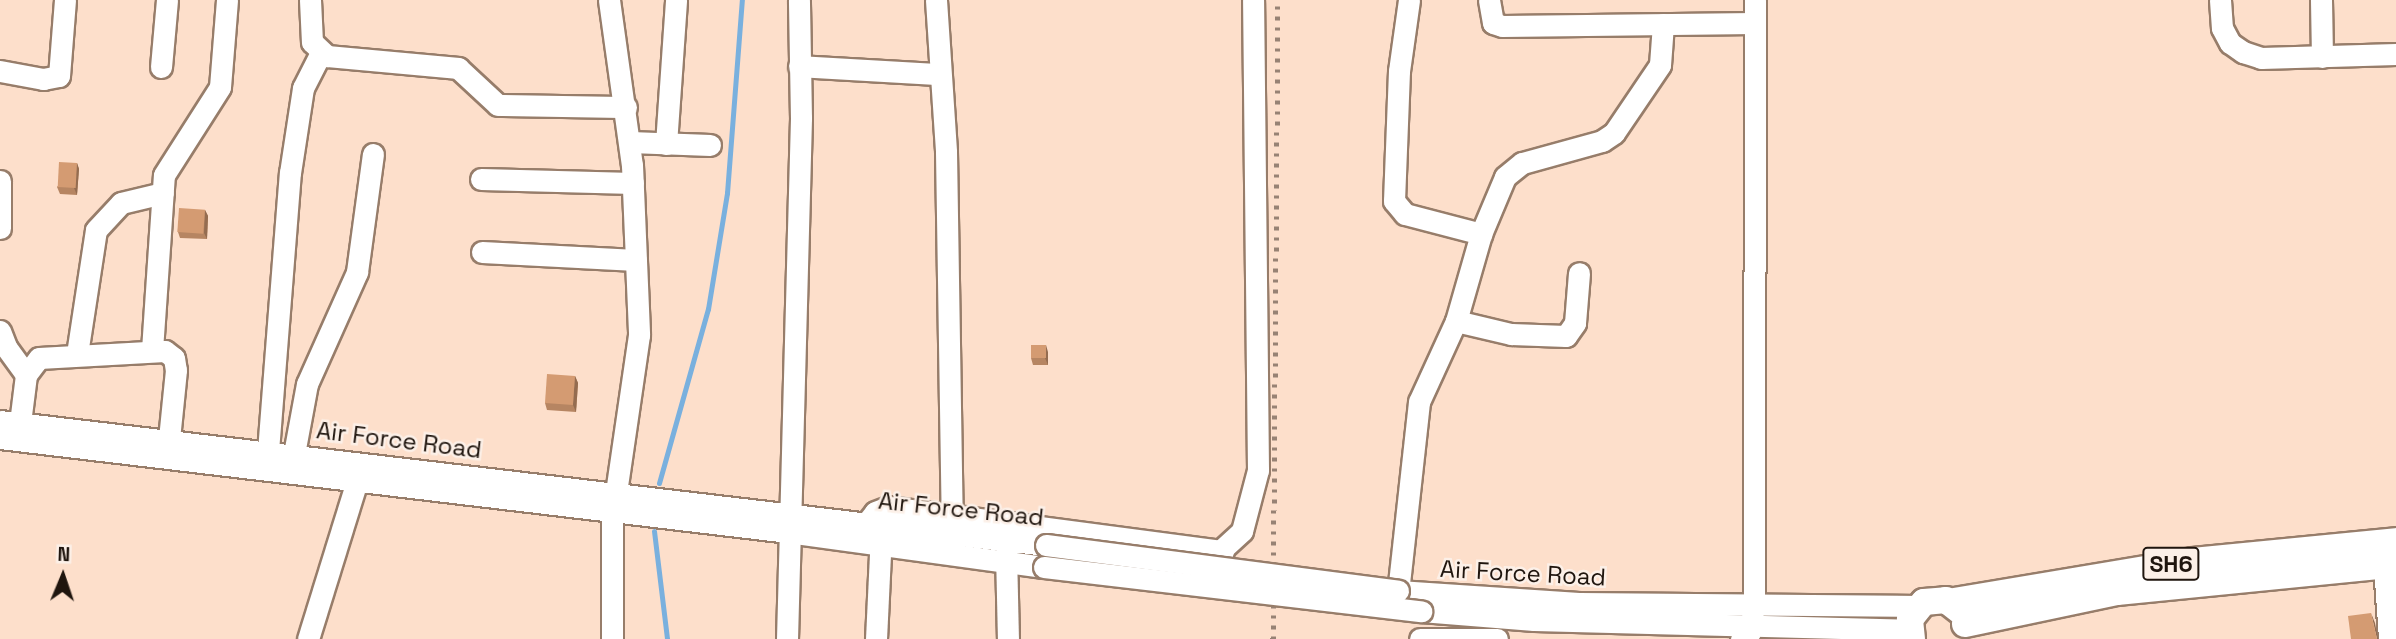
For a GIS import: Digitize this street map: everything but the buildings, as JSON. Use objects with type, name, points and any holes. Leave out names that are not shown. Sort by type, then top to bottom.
[{"type":"main road","name":"SH6","points":[[1948,602],[1962,614],[1964,632],[2117,592],[2392,557]]},
{"type":"main road","name":"SH6","points":[[1920,606],[1935,599],[1948,602],[2193,561],[2392,557]]},
{"type":"main road","points":[[1910,634],[1920,606]]},
{"type":"street","points":[[0,71],[43,79],[59,76],[65,0]]},
{"type":"street","points":[[161,67],[167,0]]},
{"type":"street","points":[[152,350],[163,192],[168,163],[220,87],[227,0]]},
{"type":"street","points":[[310,0],[312,42],[320,54]]},
{"type":"street","points":[[609,0],[626,107],[633,183],[639,351],[614,501],[612,639]]},
{"type":"street","points":[[666,144],[676,0]]},
{"type":"street","points":[[786,639],[799,0]]},
{"type":"street","points":[[936,0],[946,152],[951,516]]},
{"type":"street","points":[[1206,564],[1223,551],[1242,530],[1258,470],[1253,0]]},
{"type":"street","points":[[1409,0],[1399,71],[1394,201],[1405,214],[1481,234]]},
{"type":"street","points":[[1489,0],[1493,23],[1502,26],[1755,23]]},
{"type":"street","points":[[1749,622],[1755,0]]},
{"type":"street","points":[[2220,0],[2222,27],[2230,44],[2260,58],[2396,54]]},
{"type":"street","points":[[2321,0],[2322,57]]},
{"type":"street","points":[[1398,591],[1419,402],[1455,321],[1481,234],[1511,168],[1602,141],[1614,133],[1660,65],[1663,24]]},
{"type":"street","points":[[320,54],[457,68],[498,105],[626,107]]},
{"type":"street","points":[[268,450],[290,173],[303,88],[320,54]]},
{"type":"street","points":[[799,66],[939,74]]},
{"type":"street","points":[[629,142],[710,145]]},
{"type":"street","points":[[294,454],[307,384],[357,272],[373,154]]},
{"type":"street","points":[[481,179],[633,183]]},
{"type":"street","points":[[0,181],[0,228]]},
{"type":"street","points":[[77,354],[96,230],[121,203],[163,192]]},
{"type":"street","points":[[482,252],[636,260]]},
{"type":"street","points":[[1455,321],[1511,334],[1566,336],[1575,323],[1579,273]]},
{"type":"street","points":[[0,334],[26,375]]},
{"type":"street","points":[[10,422],[26,375],[39,358],[152,350],[174,358],[169,439]]},
{"type":"street","name":"Air Force Road","points":[[10,422],[268,450],[614,501],[875,533],[1006,539],[1398,591],[1910,634]]},
{"type":"street","name":"Air Force Road","points":[[0,439],[357,481],[614,501]]},
{"type":"street","points":[[308,639],[357,481]]},
{"type":"street","points":[[876,639],[875,512],[888,508],[1223,551]]},
{"type":"street","name":"Air Force Road","points":[[875,533],[1006,564],[1421,611],[1534,620],[1749,622],[1920,606]]},
{"type":"street","points":[[1006,539],[1008,639]]},
{"type":"street","points":[[2389,639],[2392,557]]},
{"type":"street","points":[[1420,639],[1497,639]]},
{"type":"waterway","points":[[659,483],[708,309],[727,193],[742,0]]},
{"type":"waterway","points":[[654,531],[667,639]]},
{"type":"railway","points":[[1273,639],[1278,0]]}]
